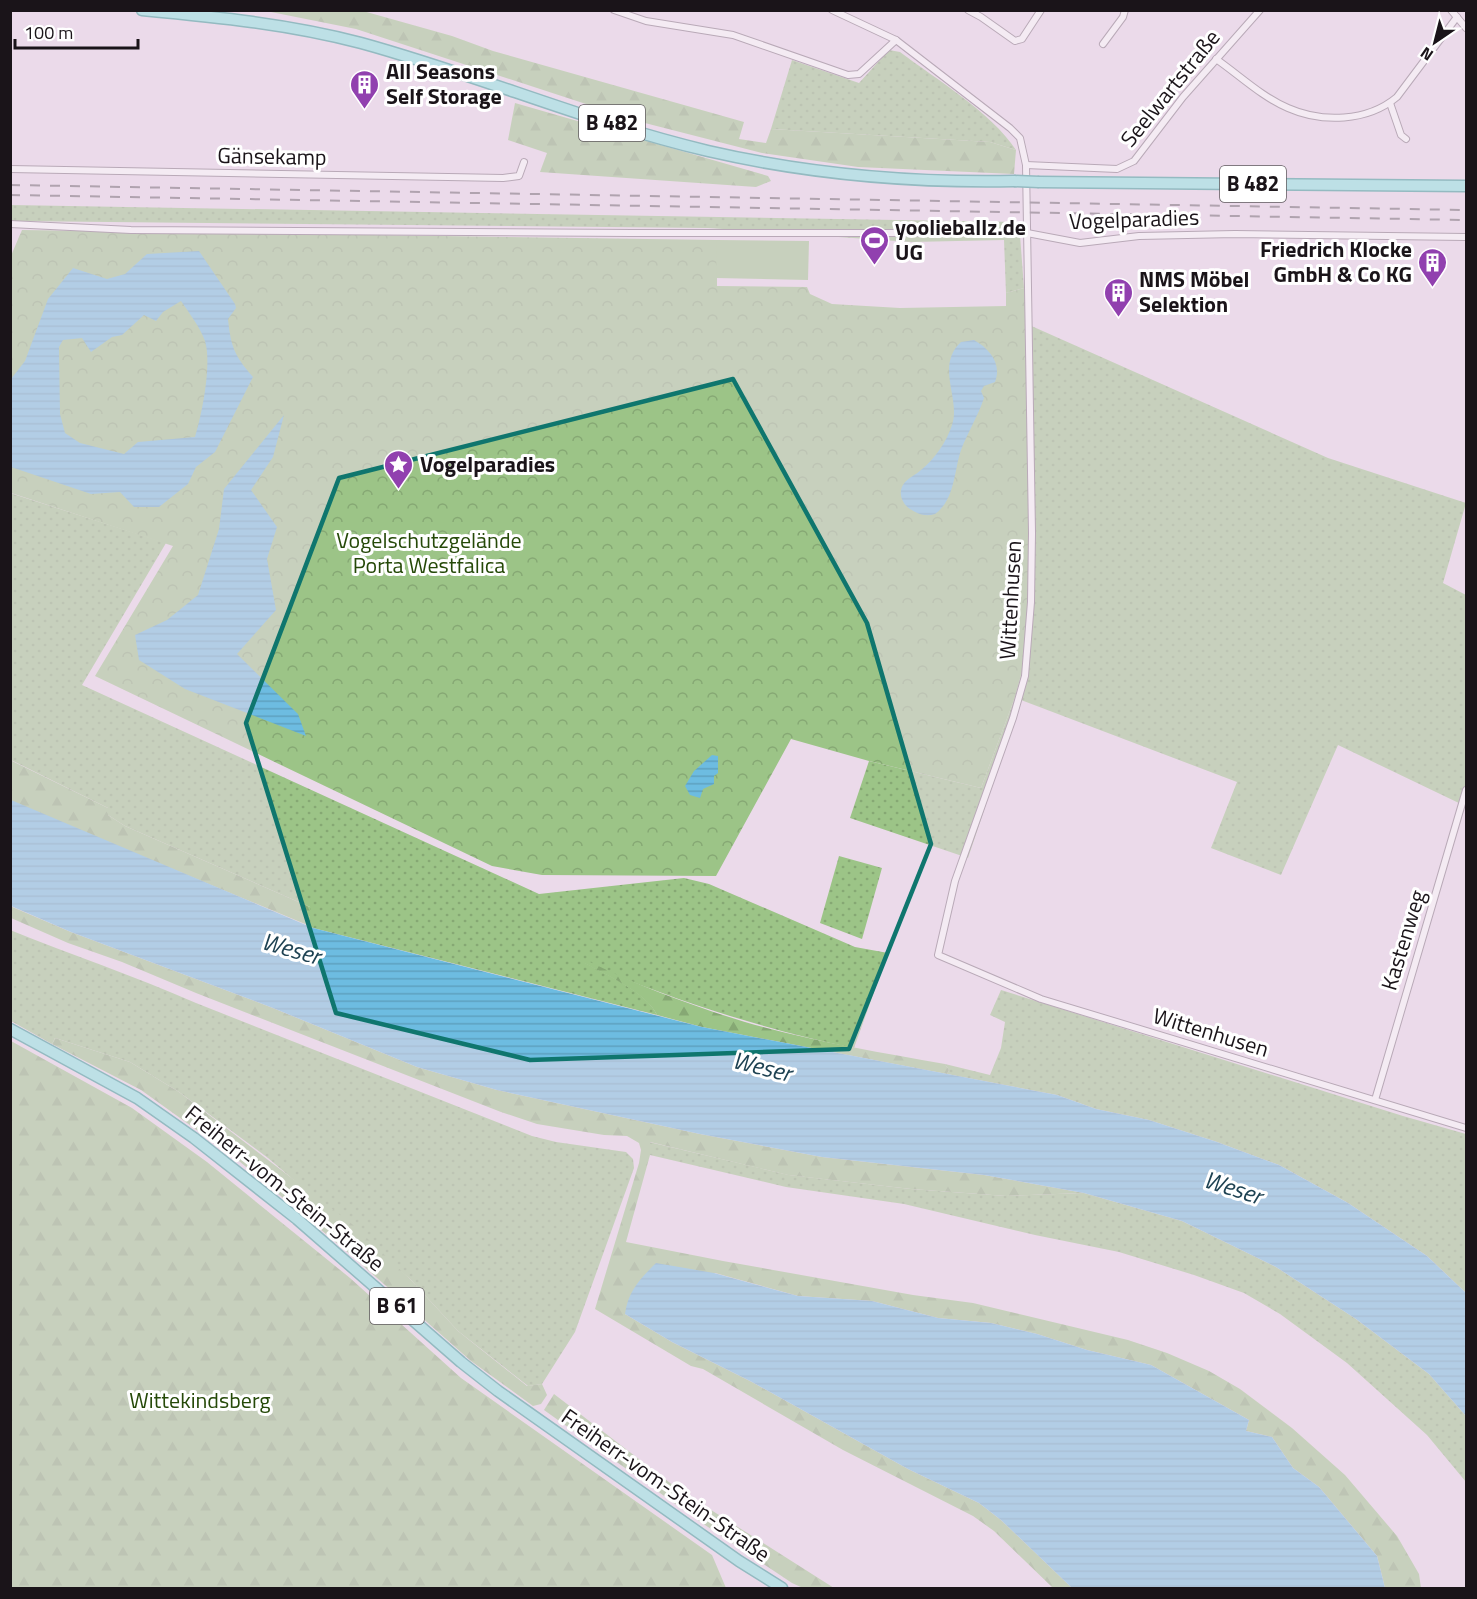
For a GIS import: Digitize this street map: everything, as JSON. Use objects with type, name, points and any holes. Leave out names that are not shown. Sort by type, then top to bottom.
[{"type":"main road","name":"B 482","points":[[142,10],[255,22],[361,43],[632,129],[706,150],[777,165],[889,179],[950,182],[1467,186]]},
{"type":"main road","name":"Freiherr-vom-Stein-Straße","points":[[10,1029],[121,1089],[166,1117],[289,1213],[489,1384],[739,1561],[782,1588]]},
{"type":"street","points":[[614,10],[646,21],[733,35],[848,75],[860,74],[896,40]]},
{"type":"street","name":"Wittenhusen","points":[[832,10],[896,40],[1010,128],[1020,138],[1026,165],[1032,533],[1031,602],[1024,676],[1013,718],[955,881],[938,955],[1041,999],[1467,1128]]},
{"type":"street","points":[[968,10],[981,16],[1015,41],[1022,39],[1041,10]]},
{"type":"street","points":[[1103,44],[1123,17],[1125,10]]},
{"type":"street","name":"Seelwartstraße","points":[[1026,165],[1117,169],[1134,161],[1183,97],[1260,10]]},
{"type":"street","points":[[1451,10],[1467,28]]},
{"type":"street","points":[[1216,59],[1273,100],[1302,113],[1340,118],[1358,116],[1390,103],[1403,90],[1457,17]]},
{"type":"street","points":[[1390,103],[1401,135],[1406,139]]},
{"type":"street","name":"Gänsekamp","points":[[10,169],[503,178],[519,176],[524,162]]},
{"type":"street","name":"Vogelparadies","points":[[10,224],[131,230],[1027,233],[1080,243],[1139,236],[1235,234],[1467,237]]},
{"type":"street","name":"Kastenweg","points":[[1375,1100],[1467,790]]},
{"type":"highlighted area","points":[[733,379],[867,623],[931,844],[849,1049],[530,1060],[336,1013],[246,723],[339,478]]},
{"type":"green space","points":[[266,11],[363,11],[452,36],[493,51],[744,122],[739,139],[766,143],[771,129],[990,142],[1016,150],[1014,174],[858,167],[762,153],[641,122],[356,29]]},
{"type":"green space","points":[[889,50],[900,52],[978,109],[1016,150],[990,142],[771,129],[792,60],[859,83]]},
{"type":"green space","points":[[515,103],[768,176],[771,181],[756,187],[540,172],[547,153],[508,140]]},
{"type":"green space","points":[[11,205],[1019,222],[1024,288],[1006,293],[1004,240],[911,242],[708,228],[11,221]]},
{"type":"green space","name":"Vogelschutzgelände Porta Westfalica","points":[[22,230],[717,240],[717,286],[807,287],[810,294],[832,304],[900,308],[1006,306],[1006,293],[1024,288],[1027,324],[1029,599],[1023,668],[1015,697],[981,788],[869,761],[791,739],[716,876],[542,875],[492,866],[95,676],[173,546],[11,493],[10,258]]},
{"type":"green space","points":[[717,240],[809,241],[808,280],[716,278]]},
{"type":"green space","points":[[1027,324],[1328,458],[1466,503],[1443,583],[1466,595],[1466,794],[1463,805],[1338,745],[1281,875],[1211,848],[1237,782],[1021,700],[968,858],[850,818],[869,761],[981,788],[1015,697],[1023,668],[1029,599]]},
{"type":"green space","points":[[10,493],[166,543],[82,685],[539,894],[684,878],[709,884],[855,947],[888,953],[854,1048],[717,1012],[650,989],[583,962],[635,991],[657,1015],[313,928],[305,924],[310,916],[310,907],[125,826],[108,815],[108,808],[11,760]]},
{"type":"green space","points":[[10,760],[108,808],[108,815],[125,826],[310,907],[310,916],[305,924],[16,804],[11,800]]},
{"type":"green space","points":[[839,856],[882,868],[862,939],[820,923]]},
{"type":"green space","points":[[10,906],[71,932],[273,1008],[417,1067],[497,1090],[700,1134],[822,1157],[984,1175],[1084,1193],[1006,1196],[911,1189],[788,1175],[650,1142],[650,1155],[626,1242],[913,1295],[973,1303],[1128,1340],[1209,1371],[1240,1389],[1292,1428],[1345,1475],[1397,1536],[1419,1574],[1421,1588],[1385,1588],[1377,1556],[1319,1487],[1293,1468],[1272,1437],[1246,1431],[1249,1420],[1151,1365],[991,1323],[938,1318],[872,1301],[798,1296],[715,1273],[625,1314],[672,1342],[752,1382],[908,1469],[979,1503],[1001,1520],[1072,1588],[1053,1588],[994,1531],[973,1516],[843,1450],[703,1369],[691,1366],[595,1309],[639,1163],[641,1150],[639,1143],[627,1136],[604,1135],[537,1124],[501,1112],[122,962],[68,943],[11,918]]},
{"type":"green space","points":[[10,930],[532,1136],[556,1142],[626,1152],[633,1159],[634,1168],[575,1332],[542,1384],[528,1386],[458,1331],[410,1279],[268,1158],[179,1092],[130,1062],[55,1038],[52,1044],[11,1021]]},
{"type":"green space","points":[[588,961],[626,979],[745,1022],[819,1040],[945,1064],[949,1070],[947,1074],[702,1027],[657,1015],[652,1007],[634,991],[582,962]]},
{"type":"green space","points":[[1001,990],[1466,1134],[1466,1293],[1427,1256],[1348,1203],[1279,1165],[1149,1120],[1096,1109],[1057,1095],[947,1074],[949,1070],[945,1064],[990,1075],[1001,1048],[1005,1022],[990,1015]]},
{"type":"green space","points":[[55,1038],[130,1062],[179,1092],[352,1224],[410,1279],[458,1331],[527,1386],[542,1384],[547,1395],[541,1404],[533,1406],[471,1361],[351,1255],[233,1156],[141,1090],[52,1044]]},
{"type":"green space","name":"Wittekindsberg","points":[[11,1041],[132,1108],[207,1162],[350,1278],[461,1378],[712,1555],[726,1588],[11,1588]]},
{"type":"green space","points":[[649,1142],[789,1175],[911,1189],[1006,1196],[1084,1193],[1182,1221],[1276,1267],[1356,1319],[1429,1374],[1466,1416],[1466,1482],[1427,1435],[1347,1363],[1280,1314],[1244,1293],[1119,1252],[904,1204],[786,1187],[650,1155]]},
{"type":"green space","points":[[554,1394],[678,1489],[834,1588],[803,1588],[792,1583],[702,1523],[544,1410]]},
{"type":"water","points":[[199,251],[235,304],[236,308],[228,319],[230,337],[242,363],[253,377],[215,452],[196,467],[188,484],[159,507],[134,507],[120,492],[91,494],[11,467],[11,379],[25,361],[48,299],[73,268],[107,279],[125,274],[147,254]],"holes":[[[181,301],[200,331],[207,351],[205,389],[195,437],[138,442],[124,454],[80,443],[65,433],[60,414],[59,347],[63,340],[82,338],[91,352],[112,337],[122,335],[144,315],[156,321],[163,312]]]},
{"type":"water","points":[[974,340],[990,352],[996,363],[995,382],[984,386],[981,391],[984,398],[961,450],[947,501],[935,514],[922,515],[905,504],[901,495],[902,488],[907,480],[931,461],[947,437],[954,415],[949,372],[950,361],[961,342]]},
{"type":"water","points":[[284,415],[273,457],[251,490],[277,527],[267,559],[276,610],[237,654],[298,714],[306,736],[185,689],[139,660],[135,635],[167,620],[198,595],[219,529],[224,489]]},
{"type":"water","points":[[712,755],[718,756],[718,773],[714,776],[714,784],[703,789],[700,798],[690,795],[685,786],[694,771]]},
{"type":"water","name":"Weser","points":[[11,800],[313,928],[702,1027],[1057,1095],[1096,1109],[1149,1120],[1279,1165],[1348,1203],[1427,1256],[1466,1293],[1466,1416],[1429,1374],[1356,1319],[1276,1267],[1182,1221],[1084,1193],[984,1175],[822,1157],[700,1134],[497,1090],[417,1067],[273,1008],[71,932],[11,906]]},
{"type":"water","points":[[656,1263],[714,1273],[798,1296],[872,1301],[938,1318],[991,1323],[1151,1365],[1249,1420],[1246,1431],[1272,1437],[1293,1468],[1319,1487],[1377,1556],[1385,1588],[1072,1588],[1001,1520],[979,1503],[908,1469],[752,1382],[672,1342],[625,1314],[632,1292]]},
{"type":"railway","points":[[10,185],[1466,210]]},
{"type":"railway","points":[[10,195],[1466,220]]},
{"type":"place","name":"All Seasons Self Storage","points":[[365,110]]},
{"type":"place","name":"yoolieballz.de UG","points":[[874,266]]},
{"type":"place","name":"Friedrich Klocke GmbH & Co KG","points":[[1433,288]]},
{"type":"place","name":"NMS Möbel Selektion","points":[[1118,318]]},
{"type":"place","name":"Vogelparadies","points":[[399,490]]}]
